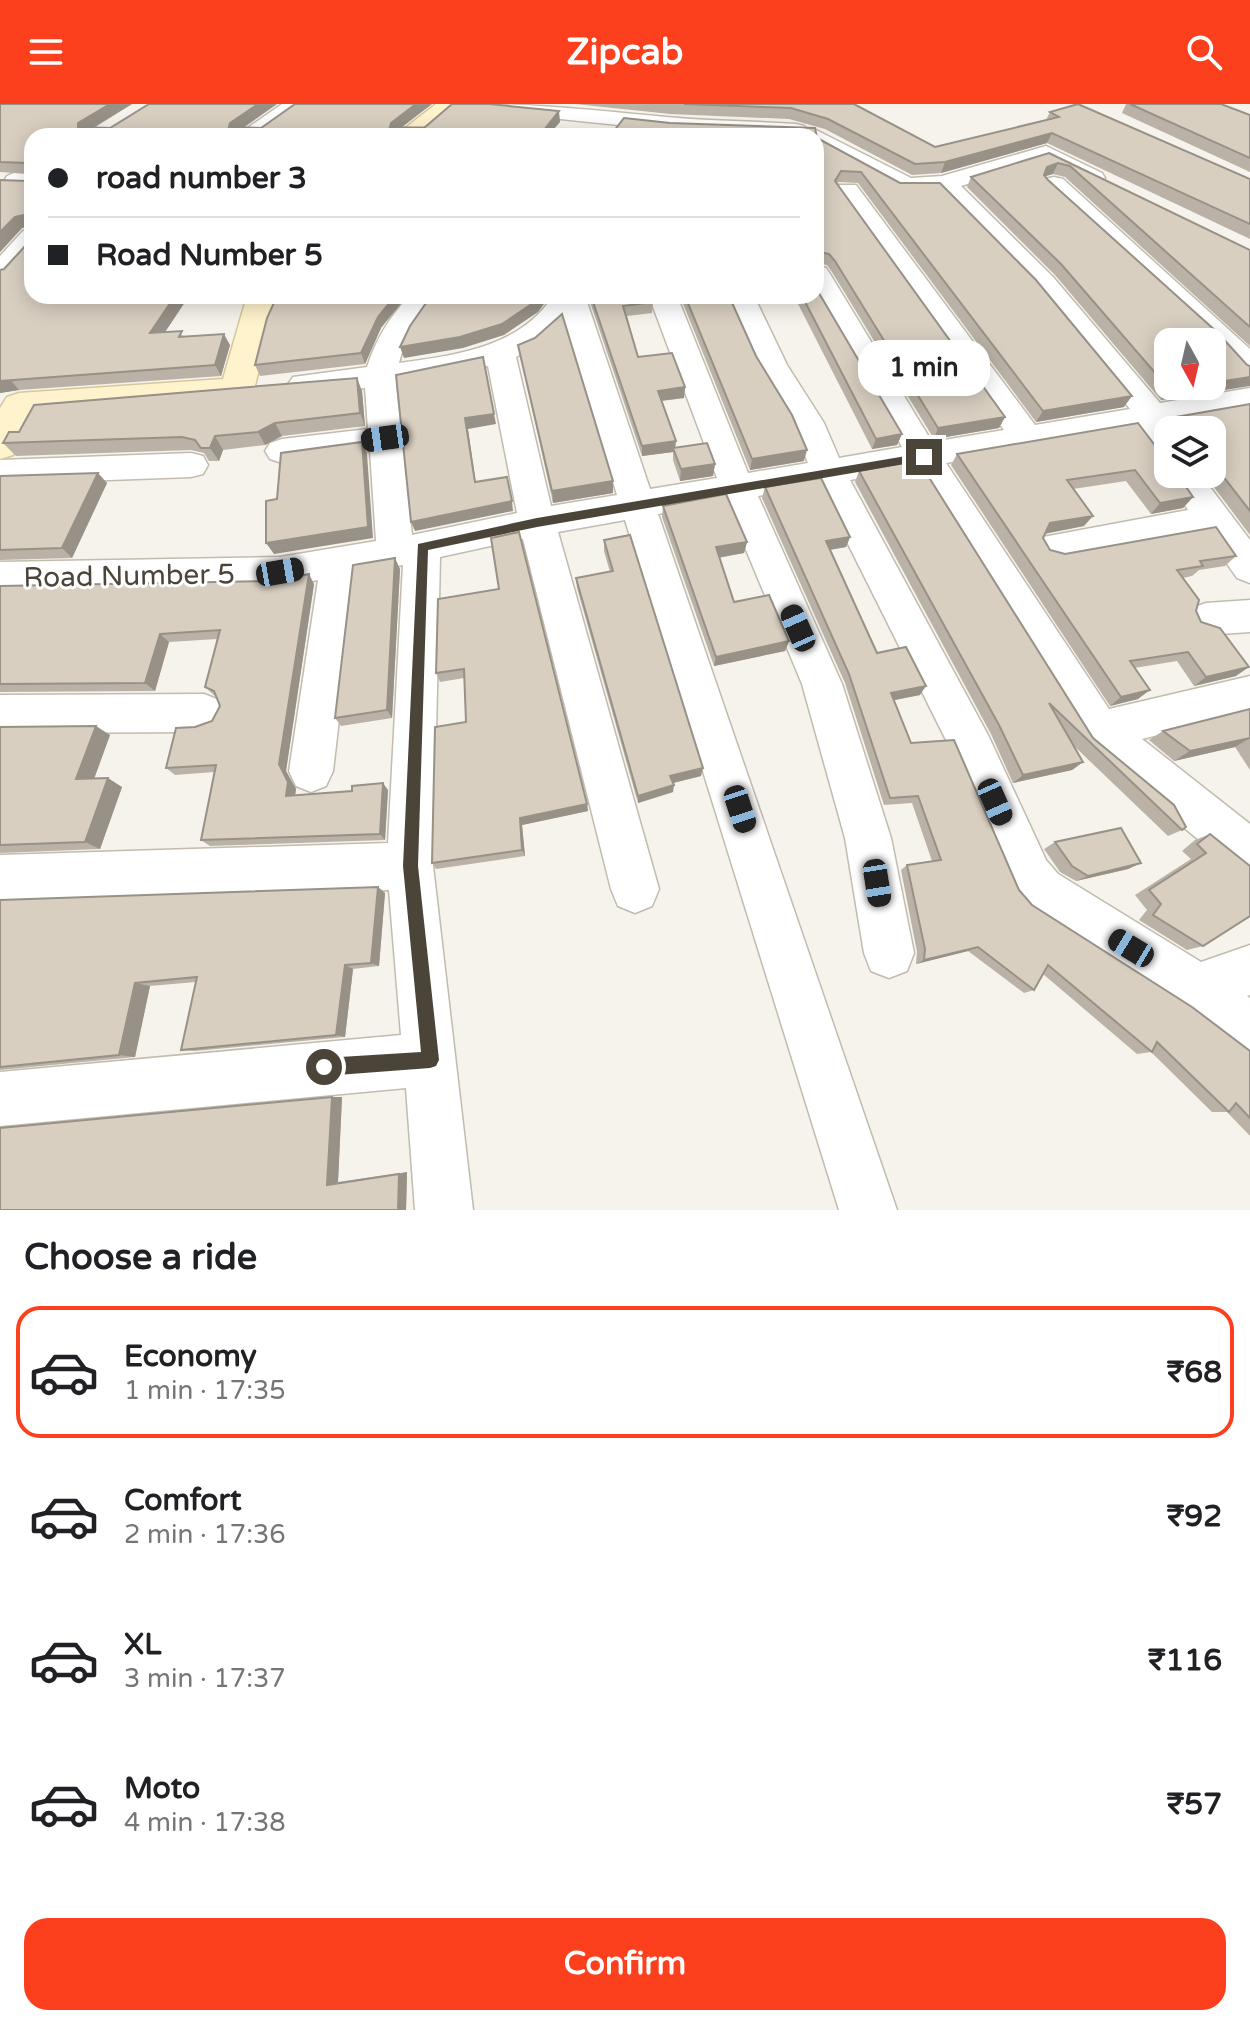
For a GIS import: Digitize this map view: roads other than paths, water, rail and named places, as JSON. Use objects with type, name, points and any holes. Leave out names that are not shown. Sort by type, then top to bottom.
[{"type":"street","points":[[419,128],[451,104]]},
{"type":"street","points":[[486,104],[586,108],[659,128]]},
{"type":"street","points":[[787,104],[789,128]]},
{"type":"street","points":[[258,128],[288,105]]},
{"type":"street","points":[[569,128],[586,108]]},
{"type":"street","points":[[684,128],[738,122],[782,128]]},
{"type":"street","points":[[824,142],[907,186],[944,183],[1046,153],[1114,188]]},
{"type":"street","points":[[824,190],[847,190],[890,178]]},
{"type":"street","points":[[944,183],[1043,283],[1154,431]]},
{"type":"street","points":[[1054,184],[1222,322],[1250,366]]},
{"type":"street","points":[[847,190],[1028,439]]},
{"type":"street","points":[[7,279],[24,250]]},
{"type":"street","points":[[824,288],[924,457],[1099,731],[1250,853]]},
{"type":"street","points":[[237,390],[260,304]]},
{"type":"street","points":[[417,304],[389,345],[380,376],[385,438],[409,550],[410,866],[444,1210]]},
{"type":"street","points":[[0,446],[9,406],[237,390],[380,376],[500,352],[524,341],[564,304]]},
{"type":"street","points":[[572,304],[636,506],[768,896],[868,1210]]},
{"type":"street","points":[[666,304],[737,487],[822,684],[873,860],[889,953]]},
{"type":"street","points":[[744,304],[772,366],[808,423],[828,471],[973,749],[1029,877],[1041,891],[1197,989],[1250,1031]]},
{"type":"street","points":[[500,352],[537,522],[635,889]]},
{"type":"street","name":"Road Number 5","points":[[0,577],[280,572],[409,550],[537,522],[1250,399]]},
{"type":"street","points":[[282,451],[385,438]]},
{"type":"street","points":[[0,472],[191,465]]},
{"type":"street","points":[[1192,488],[1250,568]]},
{"type":"street","points":[[1056,547],[1215,519]]},
{"type":"street","points":[[311,771],[339,562]]},
{"type":"street","points":[[1206,619],[1250,616]]},
{"type":"street","points":[[1099,731],[1250,694]]},
{"type":"street","points":[[0,714],[204,713]]},
{"type":"street","points":[[0,879],[410,866]]},
{"type":"street","points":[[1197,989],[1250,970]]},
{"type":"street","points":[[0,1099],[66,1096],[324,1067],[430,1060]]}]
